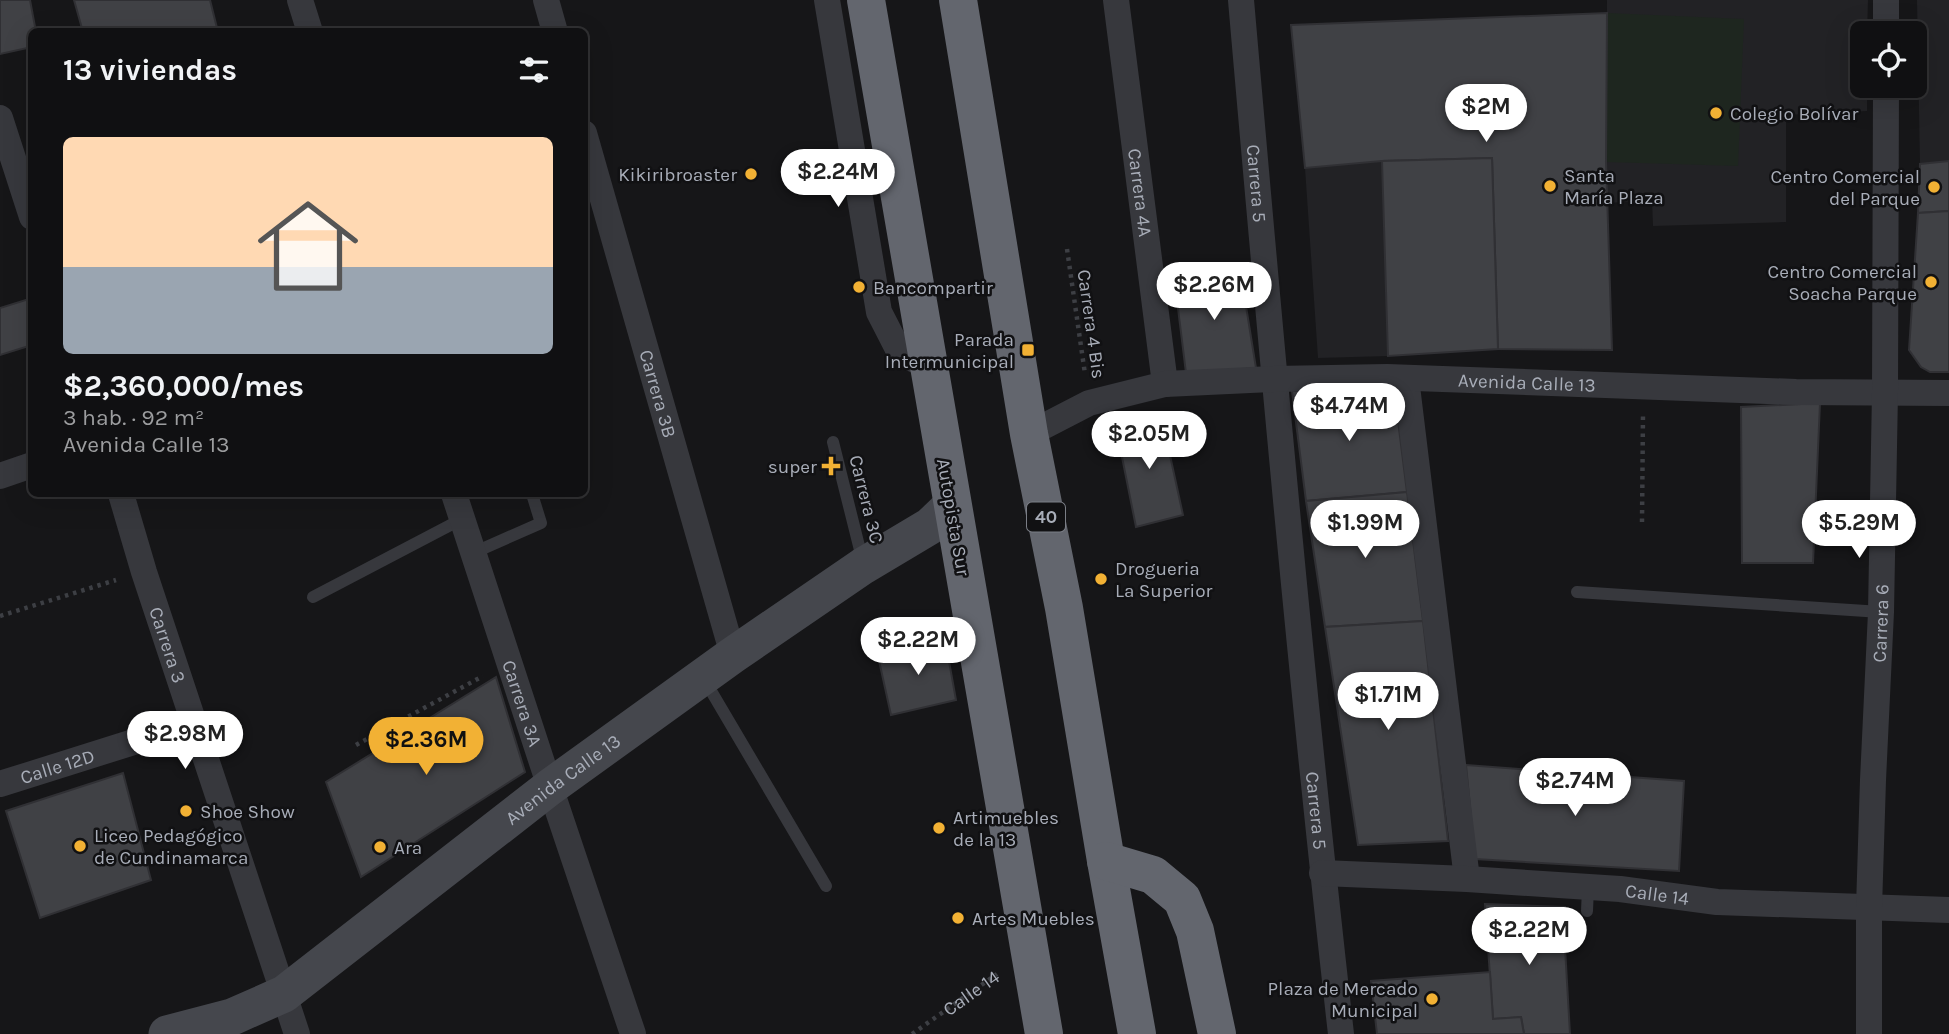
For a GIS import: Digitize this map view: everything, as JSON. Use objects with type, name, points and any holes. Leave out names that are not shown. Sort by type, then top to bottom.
[{"type":"highway","name":"Autopista Sur","points":[[866,0],[1044,1034]]},
{"type":"highway","name":"40","points":[[958,0],[1030,433],[1064,608],[1137,1034]]},
{"type":"highway","points":[[1106,861],[1153,875],[1182,899],[1195,931],[1217,1034]]},
{"type":"main road","name":"Avenida Calle 13","points":[[167,1034],[232,1017],[284,994],[550,787],[733,655],[863,566],[930,526],[952,505]]},
{"type":"street","points":[[300,0],[309,28]]},
{"type":"street","points":[[547,0],[554,28]]},
{"type":"street","points":[[827,0],[879,312],[900,353],[928,366]]},
{"type":"street","name":"Carrera 4A","points":[[1116,0],[1165,384]]},
{"type":"street","name":"Carrera 5","points":[[1241,0],[1274,379],[1322,873],[1341,1034]]},
{"type":"street","points":[[1886,0],[1886,21]]},
{"type":"street","name":"Carrera 6","points":[[1869,1034],[1869,908],[1881,612],[1886,98]]},
{"type":"street","points":[[0,118],[9,176],[28,210]]},
{"type":"street","name":"Carrera 3B","points":[[588,147],[733,655]]},
{"type":"street","points":[[1406,377],[1466,879]]},
{"type":"street","name":"Avenida Calle 13","points":[[1030,433],[1089,403],[1165,384],[1274,379],[1406,377],[1796,392],[1949,393]]},
{"type":"street","points":[[0,476],[28,466]]},
{"type":"street","name":"Carrera 3","points":[[122,497],[144,572],[297,1034]]},
{"type":"street","name":"Carrera 3A","points":[[455,497],[633,1034]]},
{"type":"street","name":"Calle 12D","points":[[0,784],[194,723]]},
{"type":"street","name":"Calle 14","points":[[1322,873],[1466,879],[1587,899],[1620,890],[1717,902],[1949,910]]},
{"type":"lane","name":"Carrera 3C","points":[[833,442],[863,566]]},
{"type":"lane","points":[[473,554],[541,523],[533,497]]},
{"type":"lane","points":[[313,597],[462,519]]},
{"type":"lane","points":[[1577,592],[1881,612]]},
{"type":"lane","points":[[703,676],[827,887]]},
{"type":"path","name":"Carrera 4 Bis","points":[[1067,248],[1089,403]]},
{"type":"path","points":[[1642,522],[1643,387]]},
{"type":"path","points":[[0,616],[144,572]]},
{"type":"path","points":[[356,745],[509,662]]},
{"type":"path","name":"Calle 14","points":[[912,1034],[1030,952]]},
{"type":"shaded area","name":"Colegio Bolívar","points":[[1607,0],[1868,0],[1867,21],[1850,21],[1850,98],[1867,98],[1867,111],[1786,115],[1786,222],[1653,226],[1652,200],[1608,203]]},
{"type":"shaded area","points":[[1917,0],[1949,0],[1949,161],[1920,164],[1919,98],[1927,98],[1927,21],[1917,21]]},
{"type":"shaded area","points":[[1607,13],[1744,19],[1738,166],[1606,162]]},
{"type":"shaded area","points":[[1382,161],[1388,356],[1318,358],[1305,168]]},
{"type":"building","points":[[0,0],[30,0],[35,28],[28,28],[28,48],[0,54]]},
{"type":"building","points":[[74,0],[210,0],[217,28],[82,28]]},
{"type":"building","name":"Santa María Plaza","points":[[1607,13],[1606,162],[1612,350],[1498,349],[1492,158],[1382,161],[1305,168],[1291,25]]},
{"type":"building","points":[[1492,158],[1498,349],[1388,356],[1382,161]]},
{"type":"building","name":"Centro Comercial del Parque","points":[[1949,161],[1949,211],[1918,213],[1920,164]]},
{"type":"building","name":"Centro Comercial Soacha Parque","points":[[1949,211],[1949,372],[1930,372],[1921,367],[1909,350],[1918,213]]},
{"type":"building","points":[[1240,269],[1256,368],[1186,373],[1174,276]]},
{"type":"building","points":[[28,299],[28,346],[0,355],[0,308]]},
{"type":"building","points":[[1394,389],[1407,492],[1306,501],[1292,391]]},
{"type":"building","points":[[1820,403],[1813,563],[1742,563],[1741,407]]},
{"type":"building","points":[[1161,414],[1183,515],[1136,527],[1116,427]]},
{"type":"building","points":[[1407,492],[1423,621],[1325,627],[1306,501]]},
{"type":"building","points":[[1423,621],[1448,841],[1358,845],[1325,627]]},
{"type":"building","points":[[945,639],[956,700],[891,715],[878,656]]},
{"type":"building","points":[[496,677],[525,772],[361,877],[326,782]]},
{"type":"building","points":[[1466,765],[1684,781],[1679,871],[1475,859]]},
{"type":"building","name":"Liceo Pedagógico de Cundinamarca","points":[[123,773],[151,880],[40,918],[6,811]]},
{"type":"building","points":[[1485,904],[1565,907],[1570,1034],[1524,1034],[1521,1017],[1493,1019]]},
{"type":"building","name":"Plaza de Mercado Municipal","points":[[1490,972],[1493,1019],[1521,1017],[1524,1034],[1377,1034],[1371,981]]},
{"type":"place","name":"Colegio Bolívar","points":[[1716,113]]},
{"type":"place","name":"Kikiribroaster","points":[[751,174]]},
{"type":"place","name":"Santa María Plaza","points":[[1550,186]]},
{"type":"place","name":"Centro Comercial del Parque","points":[[1934,187]]},
{"type":"place","name":"Centro Comercial Soacha Parque","points":[[1931,282]]},
{"type":"place","name":"Bancompartir","points":[[859,287]]},
{"type":"place","name":"Parada Intermunicipal","points":[[1028,350]]},
{"type":"place","name":"super","points":[[831,466]]},
{"type":"place","name":"Drogueria La Superior","points":[[1101,579]]},
{"type":"place","name":"Shoe Show","points":[[186,811]]},
{"type":"place","name":"Artimuebles de la 13","points":[[939,828]]},
{"type":"place","name":"Liceo Pedagógico de Cundinamarca","points":[[80,846]]},
{"type":"place","name":"Ara","points":[[380,847]]},
{"type":"place","name":"Artes Muebles","points":[[958,918]]},
{"type":"place","name":"Plaza de Mercado Municipal","points":[[1432,999]]}]
